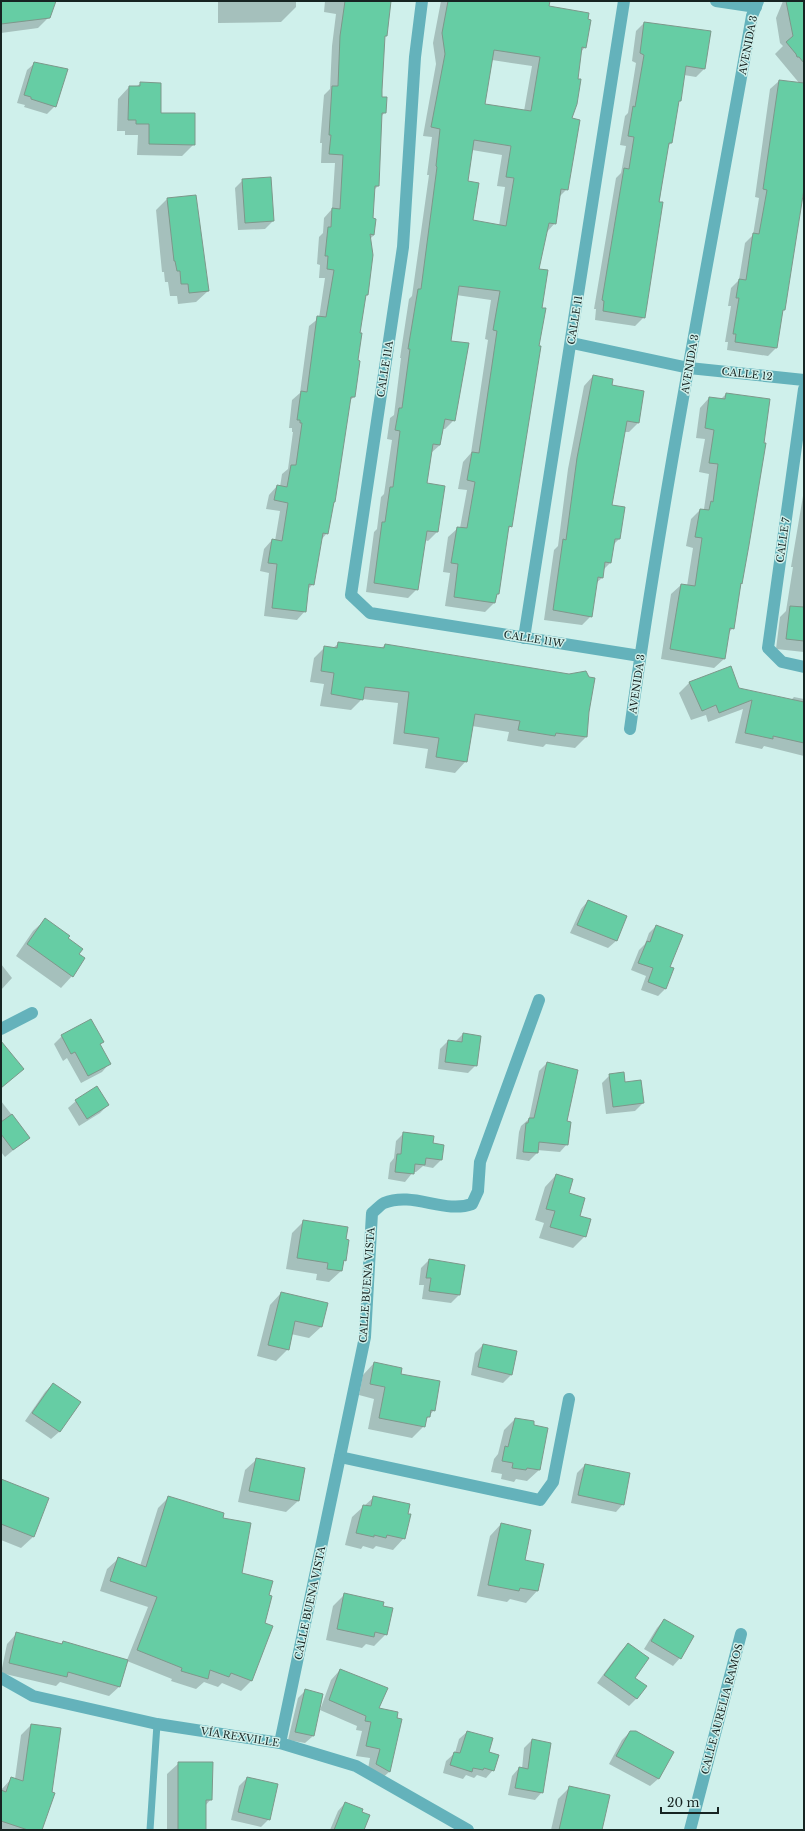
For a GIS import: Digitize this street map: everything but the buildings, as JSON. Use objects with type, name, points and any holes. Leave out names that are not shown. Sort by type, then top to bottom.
[{"type":"street","name":"CALLE 11A","points":[[422,1],[415,57],[403,247],[351,594],[370,613],[428,622]]},
{"type":"street","name":"CALLE 11","points":[[524,638],[572,343],[624,1]]},
{"type":"street","points":[[716,1],[757,4]]},
{"type":"street","name":"AVENIDA 3","points":[[630,729],[640,656],[689,368],[752,16],[757,4]]},
{"type":"street","name":"CALLE 12","points":[[572,343],[689,368],[804,380]]},
{"type":"street","name":"CALLE 7","points":[[804,389],[768,648],[782,662],[804,667]]},
{"type":"street","name":"CALLE 11W","points":[[428,622],[640,656]]},
{"type":"street","name":"CALLE BUENA VISTA","points":[[280,1743],[365,1337],[372,1213],[383,1203],[402,1198],[461,1208],[472,1204],[478,1191],[480,1162],[540,1000]]},
{"type":"street","points":[[1,1029],[32,1013]]},
{"type":"street","points":[[340,1457],[540,1500],[553,1482],[569,1399]]},
{"type":"street","name":"CALLE AURELIA RAMOS","points":[[690,1830],[741,1634]]},
{"type":"street","name":"VÍA REXVILLE","points":[[1,1678],[33,1696],[157,1724],[280,1743],[356,1766],[468,1830]]},
{"type":"lane","points":[[150,1830],[157,1724]]}]
